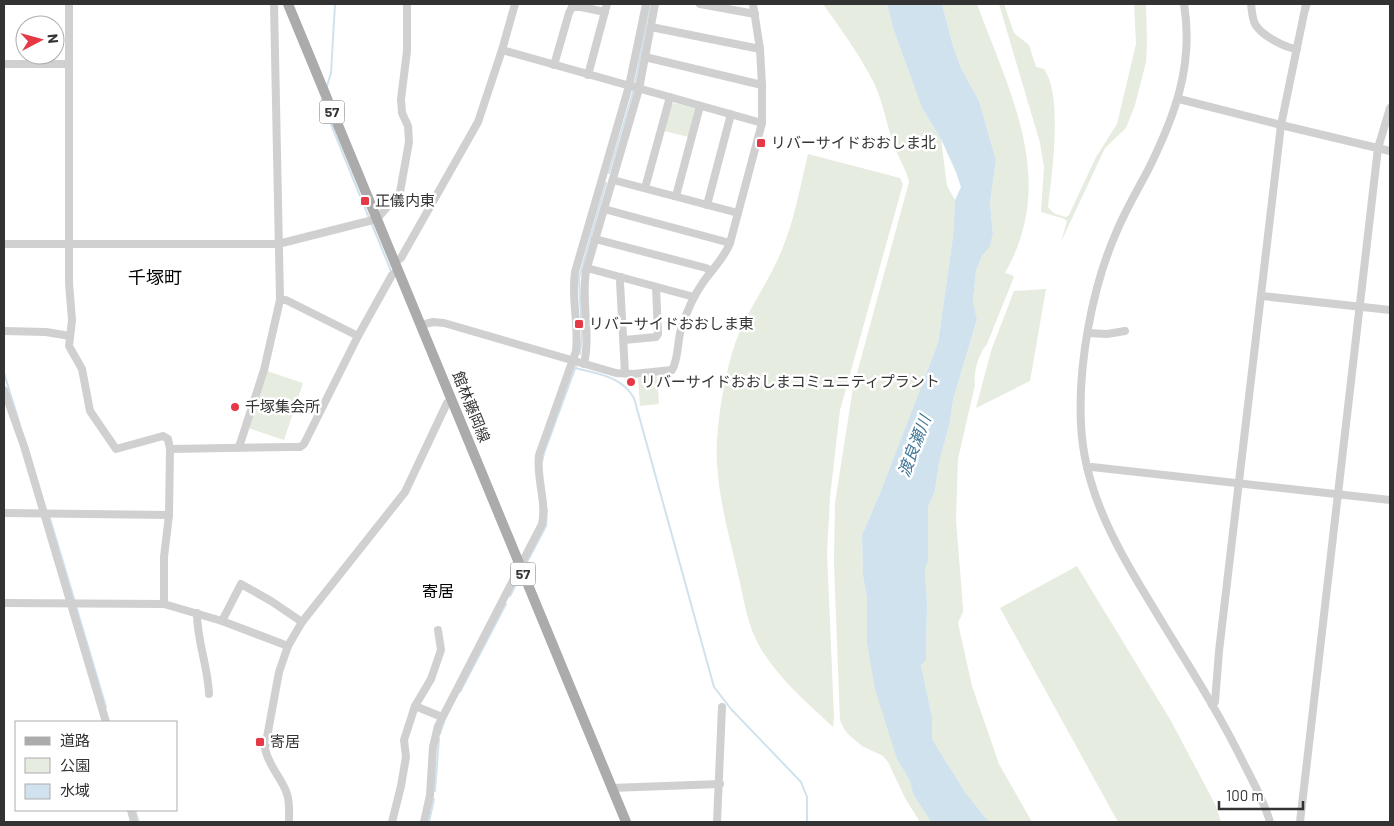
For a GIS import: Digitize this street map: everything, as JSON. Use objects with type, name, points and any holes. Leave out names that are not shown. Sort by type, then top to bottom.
[{"type":"main road","name":"館林藤岡線","points":[[288,4],[626,822]]},
{"type":"street","points":[[69,4],[69,283],[72,320],[69,346],[83,375],[88,406],[108,440],[116,449],[163,436],[168,440],[170,449],[169,514],[164,557],[164,604]]},
{"type":"street","points":[[239,447],[264,370],[280,300],[274,4]]},
{"type":"street","points":[[4,244],[278,244],[376,219],[400,192],[410,142],[408,126],[402,113],[401,99],[407,51],[407,4]]},
{"type":"street","points":[[170,449],[300,447],[304,444],[358,336],[478,122],[502,50],[514,4]]},
{"type":"street","points":[[424,822],[430,796],[436,734],[442,718],[542,524],[543,505],[538,472],[539,455],[577,345],[575,272],[629,86],[646,4]]},
{"type":"street","points":[[584,364],[587,345],[584,285],[587,268],[639,89],[655,4]]},
{"type":"street","points":[[700,4],[755,14]]},
{"type":"street","points":[[421,325],[433,322],[444,323],[573,361],[625,374],[672,370],[675,364],[679,334],[694,297],[711,271],[724,256],[730,243],[762,123],[760,49],[753,4]]},
{"type":"street","points":[[1251,4],[1252,14],[1260,29],[1283,45],[1297,49]]},
{"type":"street","points":[[1212,705],[1215,702],[1220,642],[1281,126],[1306,4]]},
{"type":"street","points":[[1186,5],[1184,77],[1179,99],[1158,148],[1122,218],[1108,252],[1094,302],[1088,334],[1080,411],[1082,439],[1087,468],[1098,503],[1122,555],[1212,705],[1261,797],[1270,822]]},
{"type":"street","points":[[554,65],[572,7],[606,8],[588,75]]},
{"type":"street","points":[[651,27],[760,49]]},
{"type":"street","points":[[502,50],[762,123]]},
{"type":"street","points":[[645,57],[762,86]]},
{"type":"street","points":[[4,64],[69,64]]},
{"type":"street","points":[[645,188],[670,97]]},
{"type":"street","points":[[1179,99],[1281,126],[1390,151]]},
{"type":"street","points":[[676,196],[700,106]]},
{"type":"street","points":[[1300,822],[1378,148],[1390,108]]},
{"type":"street","points":[[707,205],[731,114]]},
{"type":"street","points":[[613,180],[738,213]]},
{"type":"street","points":[[604,209],[730,243]]},
{"type":"street","points":[[595,239],[706,268],[711,271]]},
{"type":"street","points":[[587,268],[694,297]]},
{"type":"street","points":[[621,277],[625,374]]},
{"type":"street","points":[[624,340],[656,337],[658,334],[656,287]]},
{"type":"street","points":[[1262,296],[1390,310]]},
{"type":"street","points":[[280,300],[286,300],[358,336]]},
{"type":"street","points":[[4,331],[46,332],[70,336]]},
{"type":"street","points":[[1088,334],[1107,334],[1125,331]]},
{"type":"street","points":[[4,390],[24,446],[106,721]]},
{"type":"street","points":[[288,822],[289,799],[266,757],[264,748],[279,672],[288,646],[302,622],[405,492],[447,403],[451,400]]},
{"type":"street","points":[[1087,468],[1092,467],[1390,500]]},
{"type":"street","points":[[4,513],[169,514]]},
{"type":"street","points":[[222,620],[241,584],[272,601],[302,622]]},
{"type":"street","points":[[4,603],[164,604],[222,620],[288,646]]},
{"type":"street","points":[[197,613],[197,634],[209,694]]},
{"type":"street","points":[[392,822],[402,786],[406,757],[404,740],[416,706],[431,679],[441,650],[438,630]]},
{"type":"street","points":[[416,706],[442,718]]},
{"type":"street","points":[[717,822],[722,707]]},
{"type":"street","points":[[611,788],[720,784]]},
{"type":"green space","points":[[823,4],[887,4],[893,28],[922,108],[941,139],[947,186],[955,200],[953,236],[938,343],[862,535],[863,576],[867,598],[867,642],[897,759],[910,781],[913,794],[931,822],[920,822],[905,798],[888,762],[883,756],[862,746],[848,734],[840,720],[834,564],[835,503],[853,388],[909,182],[895,148],[873,81],[856,51]]},
{"type":"green space","points":[[942,4],[977,4],[1014,104],[1023,137],[1028,171],[1028,204],[1020,238],[1005,273],[1014,277],[976,369],[975,385],[958,459],[956,520],[963,608],[958,623],[972,686],[999,764],[1032,822],[989,822],[965,792],[932,739],[932,717],[921,665],[926,660],[927,602],[925,569],[928,561],[928,507],[935,491],[939,463],[950,422],[953,400],[977,321],[973,301],[976,271],[982,256],[990,245],[993,233],[990,203],[996,160],[979,101],[961,68],[953,46]]},
{"type":"green space","points":[[999,4],[1004,4],[1014,33],[1029,45],[1036,67],[1044,69],[1050,81],[1055,116],[1055,136],[1048,207],[1054,213],[1066,217],[1069,215],[1096,157],[1117,124],[1136,44],[1134,4],[1146,4],[1146,62],[1135,105],[1126,128],[1105,148],[1061,242],[1067,221],[1041,212],[1044,167],[1040,143]]},
{"type":"green space","points":[[674,103],[695,108],[696,111],[689,137],[664,131],[671,105]]},
{"type":"green space","points":[[808,154],[900,178],[903,184],[840,410],[830,497],[827,553],[833,727],[785,681],[768,660],[753,632],[725,520],[717,463],[719,421],[730,359],[743,325],[771,273],[787,237]]},
{"type":"green space","points":[[1046,289],[1030,381],[976,408],[991,351],[1014,291]]},
{"type":"green space","points":[[267,371],[303,383],[284,440],[248,428]]},
{"type":"green space","points":[[657,376],[659,404],[640,406],[638,378]]},
{"type":"green space","points":[[1077,566],[1171,721],[1215,804],[1221,822],[1118,822],[1000,608]]},
{"type":"water","name":"渡良瀬川","points":[[887,4],[942,4],[953,46],[961,68],[979,101],[996,160],[990,203],[993,233],[990,246],[982,256],[976,271],[973,301],[977,320],[953,400],[950,422],[939,463],[935,491],[928,507],[928,561],[925,569],[927,602],[926,660],[921,665],[932,717],[932,739],[965,792],[989,822],[931,822],[913,794],[910,781],[897,759],[875,689],[867,642],[867,598],[863,576],[862,535],[938,343],[953,236],[955,200],[961,187],[941,139],[922,108],[893,28]]},
{"type":"waterway","points":[[327,86],[331,73],[335,4]]},
{"type":"waterway","points":[[635,84],[650,4]]},
{"type":"waterway","points":[[1308,11],[1310,4]]},
{"type":"waterway","points":[[609,173],[634,89]]},
{"type":"waterway","points":[[322,100],[369,218]]},
{"type":"waterway","points":[[580,354],[582,335],[579,278],[606,183]]},
{"type":"waterway","points":[[371,222],[391,271]]},
{"type":"waterway","points":[[542,462],[576,366]]},
{"type":"waterway","points":[[575,368],[616,380],[634,398],[714,687],[731,709],[801,782],[807,797],[807,822]]},
{"type":"waterway","points":[[4,373],[20,425]]},
{"type":"waterway","points":[[526,564],[546,526],[547,509]]},
{"type":"waterway","points":[[49,515],[75,602]]},
{"type":"waterway","points":[[510,596],[520,577]]},
{"type":"waterway","points":[[460,692],[506,604]]},
{"type":"waterway","points":[[76,606],[106,707]]},
{"type":"waterway","points":[[440,734],[444,722]]},
{"type":"waterway","points":[[435,791],[439,739]]},
{"type":"waterway","points":[[429,822],[434,799]]},
{"type":"waterway","points":[[135,811],[139,822]]},
{"type":"place","name":"リバーサイドおおしま北","points":[[761,143]]},
{"type":"place","name":"正儀内東","points":[[365,201]]},
{"type":"place","name":"リバーサイドおおしま東","points":[[579,324]]},
{"type":"place","name":"リバーサイドおおしまコミュニティプラント","points":[[631,382]]},
{"type":"place","name":"千塚集会所","points":[[235,407]]},
{"type":"place","name":"寄居","points":[[260,742]]},
{"type":"district","name":"千塚町","points":[[155,278]]},
{"type":"district","name":"寄居","points":[[438,591]]}]
